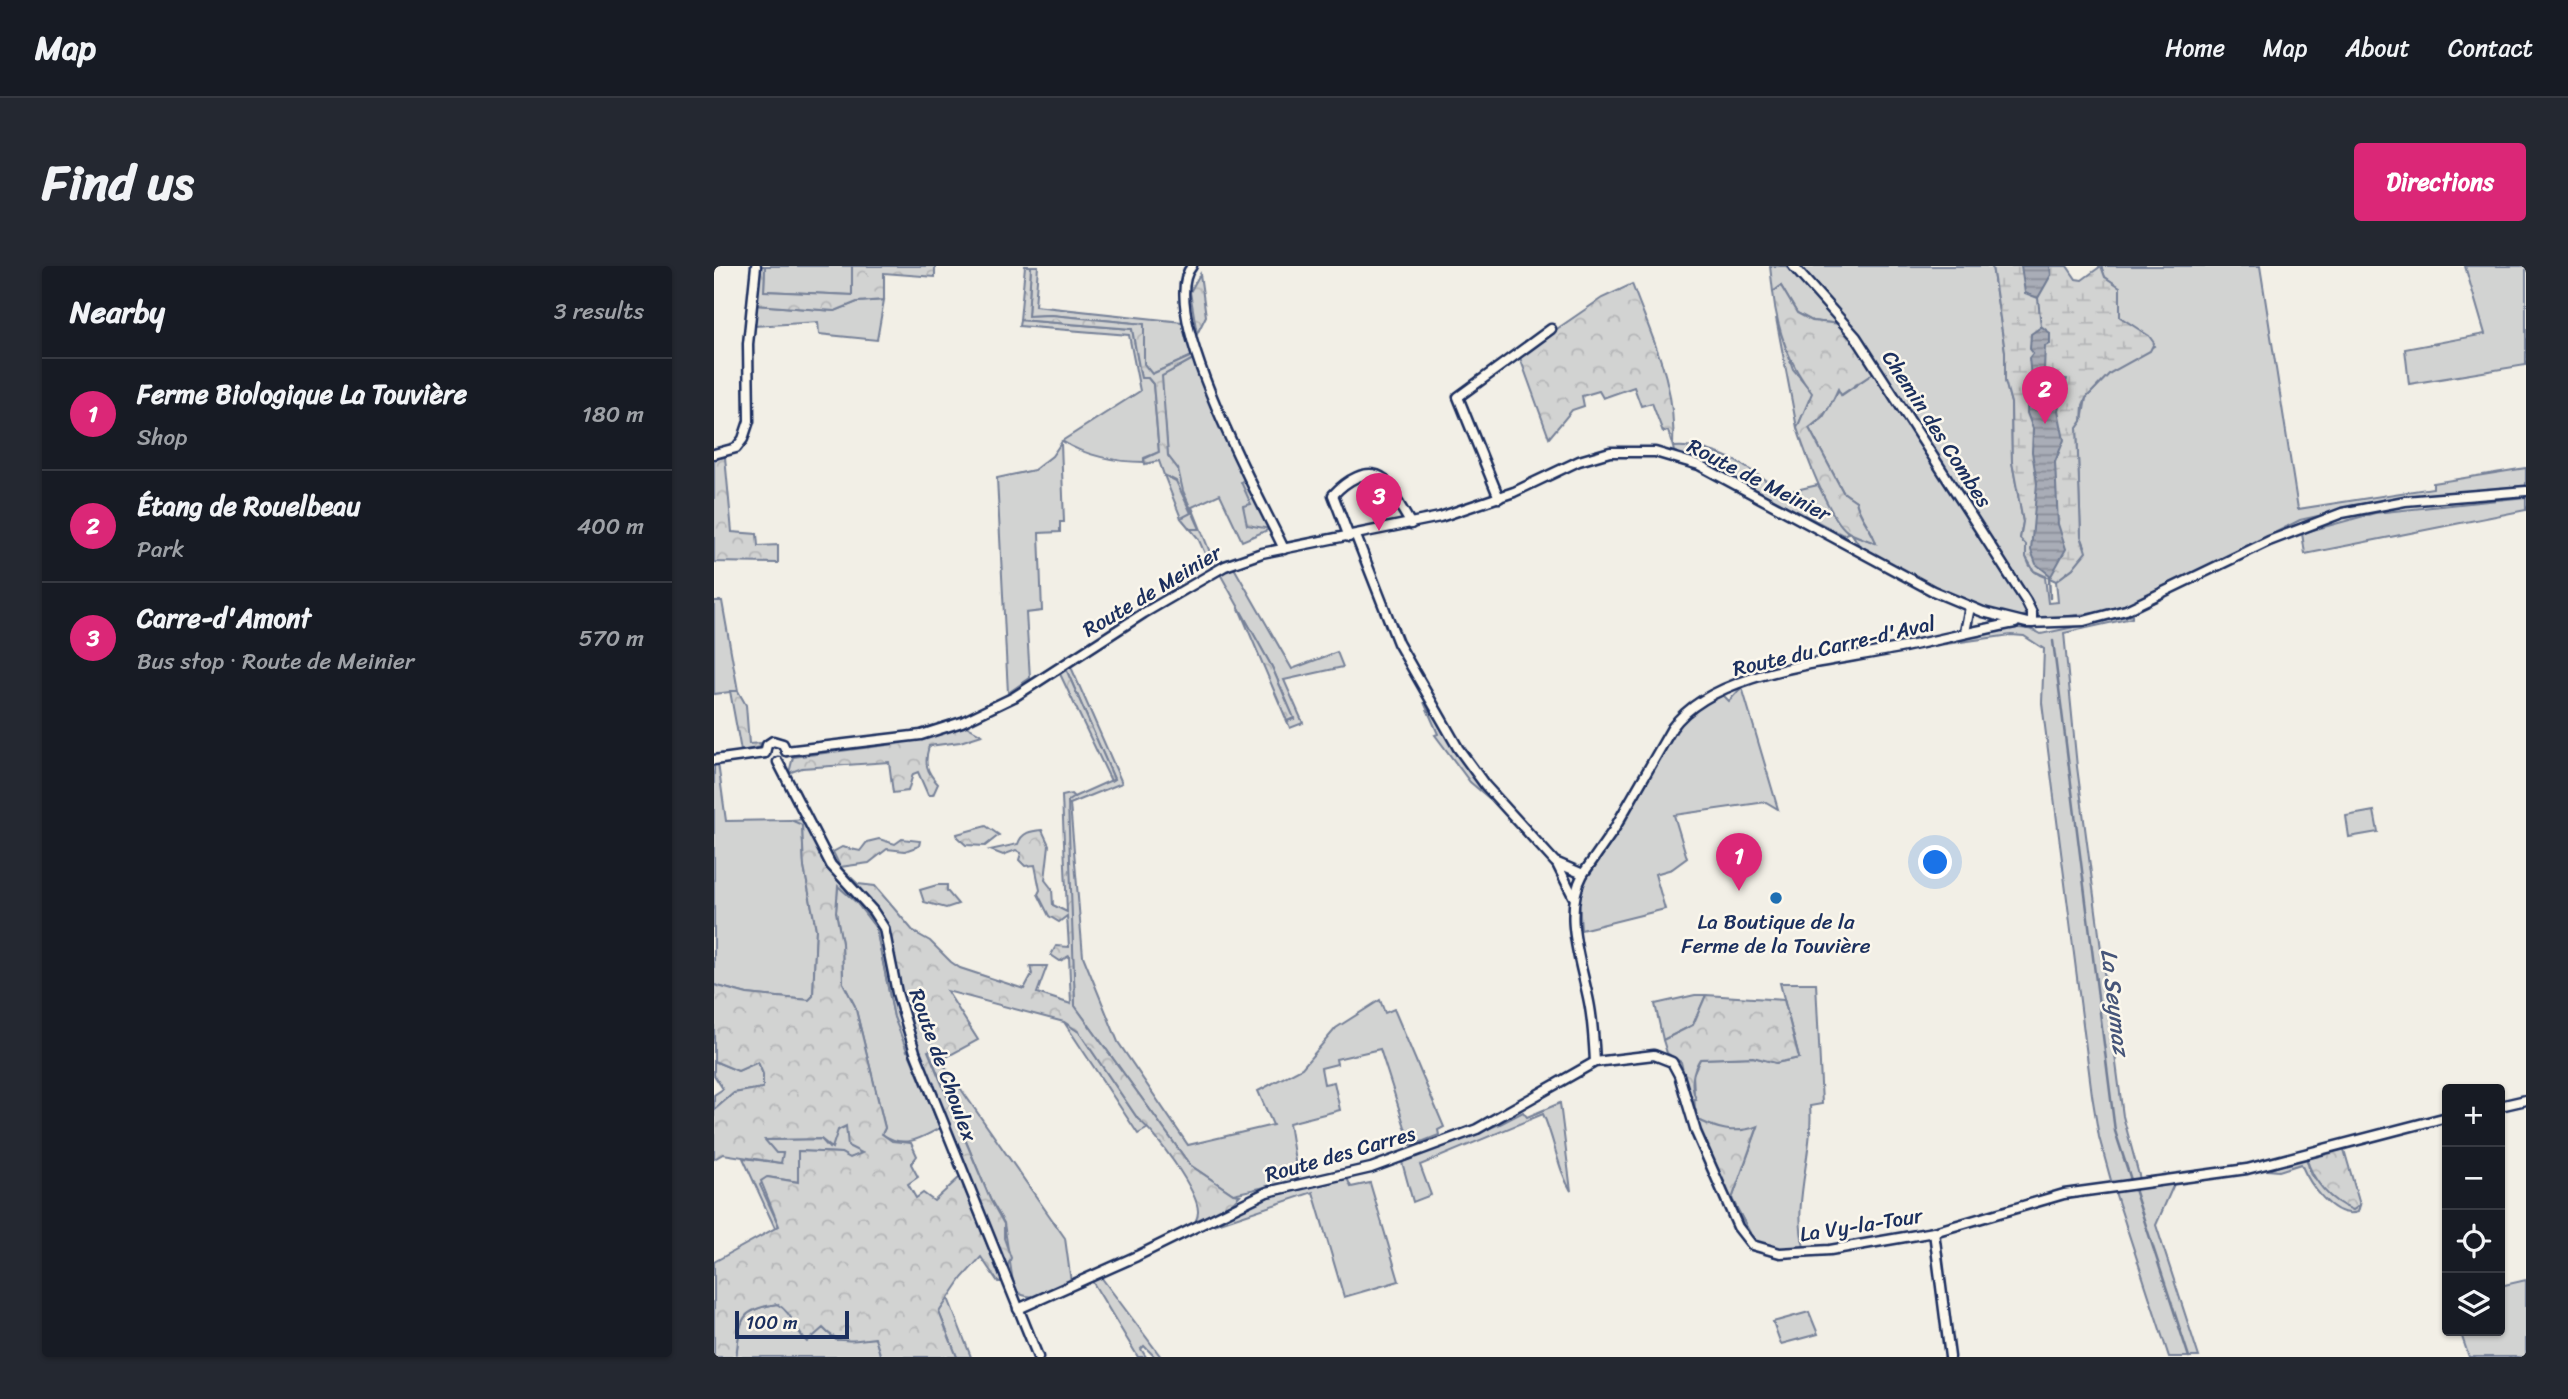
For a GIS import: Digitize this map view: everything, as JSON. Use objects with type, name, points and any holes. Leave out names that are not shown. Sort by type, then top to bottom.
[{"type":"street","points":[[714,454],[736,447],[748,428],[749,335],[756,266]]},
{"type":"street","points":[[1191,266],[1184,297],[1197,359],[1232,441],[1284,549]]},
{"type":"street","name":"Chemin des Combes","points":[[1793,266],[1856,337],[2026,601],[2032,613],[2032,624]]},
{"type":"street","points":[[1499,498],[1458,397],[1550,329]]},
{"type":"street","name":"Route de Meinier","points":[[786,751],[921,735],[977,716],[1014,697],[1194,582],[1246,557],[1411,524],[1499,498],[1597,455],[1636,450],[1672,455],[1715,473],[1922,586],[1970,607],[2032,624],[2084,621],[2126,610],[2269,541],[2342,513],[2405,501],[2526,491]]},
{"type":"street","points":[[1411,524],[1384,479],[1377,475],[1364,475],[1351,480],[1333,495],[1398,643],[1458,748],[1485,785],[1555,862],[1574,898]]},
{"type":"street","points":[[1965,632],[1970,607]]},
{"type":"street","name":"Route du Carre-d'Aval","points":[[1583,874],[1613,831],[1672,728],[1695,704],[1728,688],[1786,671],[2020,622]]},
{"type":"street","points":[[773,741],[783,744],[786,751],[778,762],[768,759],[765,753],[767,746],[773,741]]},
{"type":"street","points":[[714,760],[765,753]]},
{"type":"street","name":"Route de Choulex","points":[[778,762],[831,864],[873,911],[884,928],[897,993],[911,1041],[1038,1357]]},
{"type":"street","points":[[1555,862],[1583,874],[1574,898],[1577,958],[1592,1018],[1595,1062]]},
{"type":"street","name":"La Vy-la-Tour","points":[[1595,1062],[1654,1055],[1672,1062],[1679,1075],[1696,1132],[1733,1216],[1746,1239],[1756,1247],[1773,1252],[1817,1252],[1934,1231],[2046,1198],[2267,1165],[2343,1142],[2442,1118]]},
{"type":"street","name":"Route des Carres","points":[[1018,1309],[1137,1256],[1267,1192],[1371,1168],[1477,1129],[1595,1062]]},
{"type":"street","points":[[2505,1104],[2526,1100]]},
{"type":"street","points":[[1934,1231],[1950,1357]]},
{"type":"green space","points":[[760,266],[765,266],[764,291],[852,295],[852,266],[935,266],[935,277],[884,273],[884,300],[857,302],[835,311],[756,305]]},
{"type":"green space","points":[[765,266],[852,266],[853,295],[764,291]]},
{"type":"green space","points":[[1025,266],[1031,266],[1028,316],[1051,315],[1144,324],[1144,364],[1152,374],[1192,356],[1193,359],[1162,376],[1168,456],[1178,469],[1183,491],[1200,529],[1190,529],[1181,518],[1191,513],[1176,481],[1164,475],[1159,461],[1145,464],[1144,459],[1159,452],[1153,384],[1148,378],[1141,378],[1132,329],[1020,320]]},
{"type":"green space","points":[[1031,266],[1038,266],[1035,306],[1182,322],[1192,356],[1152,374],[1144,364],[1144,324],[1051,315],[1028,316]]},
{"type":"green space","points":[[1770,266],[1789,266],[1841,324],[1812,321],[1797,313],[1781,286],[1773,292]]},
{"type":"green space","points":[[1797,266],[1992,266],[2005,351],[2005,380],[2011,403],[2012,462],[2023,522],[2020,539],[2027,545],[2029,565],[2045,577],[2048,603],[2058,602],[2056,581],[2073,568],[2085,546],[2081,536],[2077,428],[2082,421],[2086,398],[2110,373],[2154,346],[2120,317],[2120,288],[2105,277],[2101,266],[2260,266],[2298,509],[2433,488],[2433,483],[2526,468],[2526,487],[2403,497],[2300,520],[2149,596],[2105,612],[2041,619],[1857,334]]},
{"type":"green space","points":[[1992,266],[2067,266],[2076,279],[2082,280],[2101,266],[2105,277],[2120,287],[2120,317],[2149,336],[2154,343],[2150,351],[2110,373],[2086,398],[2083,405],[2082,421],[2077,428],[2081,536],[2086,552],[2073,568],[2056,581],[2034,571],[2026,557],[2026,545],[2020,539],[2023,522],[2012,462],[2011,403],[2005,381],[2005,351]]},
{"type":"green space","points":[[2465,266],[2526,266],[2526,365],[2409,384],[2405,349],[2485,334]]},
{"type":"green space","points":[[1200,274],[1206,316],[1197,334],[1190,292]]},
{"type":"green space","points":[[1632,284],[1667,383],[1673,447],[1668,431],[1663,432],[1652,403],[1641,406],[1634,387],[1603,398],[1599,391],[1582,396],[1584,406],[1572,410],[1549,438],[1519,355],[1602,298]]},
{"type":"green space","points":[[1781,286],[1797,313],[1812,321],[1841,324],[1875,372],[1841,395],[1838,389],[1824,414],[1809,428],[1843,492],[1856,501],[1876,543],[1842,527],[1819,486],[1806,453],[1797,428],[1812,393],[1790,358],[1777,320],[1773,292]]},
{"type":"green space","points":[[884,300],[877,340],[819,334],[818,322],[754,326],[756,305],[835,311],[857,302]]},
{"type":"green space","points":[[1776,318],[1793,369],[1813,393],[1797,428]]},
{"type":"green space","points":[[1020,320],[1132,329],[1141,377],[1148,378],[1153,384],[1159,452],[1144,458],[1144,462],[1123,461],[1091,454],[1062,441],[1140,391],[1129,335],[1019,326]]},
{"type":"green space","points":[[1193,359],[1270,529],[1242,541],[1220,494],[1192,507],[1215,565],[1211,567],[1198,538],[1181,518],[1164,475],[1178,469],[1168,456],[1161,376]]},
{"type":"green space","points":[[1875,372],[2027,610],[2027,615],[2012,616],[1992,611],[1944,592],[1861,548],[1852,534],[1875,543],[1856,501],[1843,492],[1809,428],[1822,419],[1839,389],[1842,395]]},
{"type":"green space","points":[[1061,443],[1064,522],[1060,522],[1060,532],[1039,533],[1042,611],[1026,613],[1030,678],[1008,693],[997,478],[1034,470],[1052,456]]},
{"type":"green space","points":[[1673,447],[1704,449],[1719,454],[1745,467],[1783,493],[1818,485],[1848,533],[1843,535],[1702,462],[1674,452]]},
{"type":"green space","points":[[725,457],[732,532],[757,534],[758,546],[778,545],[778,563],[714,562],[714,459]]},
{"type":"green space","points":[[1247,477],[1270,529],[1247,525],[1243,506],[1251,504],[1241,482]]},
{"type":"green space","points":[[2526,497],[2526,510],[2305,554],[2302,533],[2375,513]]},
{"type":"green space","points":[[1233,566],[1292,669],[1337,652],[1343,667],[1284,680],[1303,723],[1290,728],[1287,721],[1294,719],[1272,667],[1219,572]]},
{"type":"green space","points":[[714,601],[722,601],[738,691],[714,694]]},
{"type":"green space","points":[[1238,606],[1272,667],[1294,718],[1287,721]]},
{"type":"green space","points":[[2132,615],[2132,618],[2064,633],[2077,767],[2123,1116],[2140,1179],[2112,1184],[2099,1137],[2092,1095],[2042,703],[2044,649],[2024,636],[2011,635],[1910,649],[1996,629],[2029,629],[2041,634]]},
{"type":"green space","points":[[1071,667],[1122,783],[1070,804],[1083,956],[1118,1042],[1188,1145],[1273,1125],[1258,1091],[1302,1068],[1336,1028],[1380,1000],[1385,1013],[1394,1009],[1444,1127],[1438,1130],[1439,1135],[1411,1146],[1380,1049],[1336,1059],[1337,1064],[1321,1068],[1324,1084],[1334,1082],[1340,1110],[1289,1123],[1298,1180],[1233,1194],[1190,1165],[1075,1006],[1067,800],[1114,779],[1066,669]]},
{"type":"green space","points":[[1066,669],[1114,779],[1111,781],[1060,674]]},
{"type":"green space","points":[[1742,687],[1778,809],[1766,802],[1674,815],[1687,858],[1672,869],[1655,874],[1665,909],[1581,930],[1579,900],[1584,879],[1625,822],[1675,729],[1696,709],[1723,695],[1729,701]]},
{"type":"green space","points":[[730,691],[738,691],[746,705],[749,744],[760,743],[761,747],[741,751]]},
{"type":"green space","points":[[1424,702],[1490,799],[1470,782],[1435,735],[1438,734]]},
{"type":"green space","points":[[966,726],[982,735],[960,742],[929,746],[927,766],[938,784],[933,795],[928,795],[918,772],[913,774],[908,791],[893,793],[889,762],[802,768],[789,773],[793,757],[895,744]]},
{"type":"green space","points":[[718,763],[726,821],[791,820],[802,824],[804,867],[816,929],[813,996],[809,1000],[747,994],[714,985],[714,764]]},
{"type":"green space","points":[[1071,794],[1074,797],[1068,801],[1075,1006],[1190,1165],[1233,1194],[1240,1195],[1229,1206],[1195,1223],[1198,1213],[1196,1203],[1184,1177],[1164,1148],[1138,1119],[1079,1032],[1064,1022],[947,991],[978,1040],[941,1060],[933,1049],[928,1051],[990,1199],[1004,1224],[1004,1238],[1011,1258],[1008,1265],[1011,1285],[907,1018],[886,923],[840,867],[858,884],[875,886],[914,932],[930,941],[960,968],[1024,989],[1032,974],[1030,966],[1047,966],[1037,993],[1071,1004],[1069,956],[1060,961],[1051,955],[1056,946],[1069,947],[1067,916],[1059,922],[1049,916],[1038,894],[1040,890],[1035,865],[1025,866],[1019,860],[1021,853],[1016,850],[1003,855],[990,850],[1018,844],[1024,835],[1042,830],[1049,845],[1045,880],[1052,889],[1053,905],[1067,912],[1062,796]]},
{"type":"green space","points":[[2374,811],[2378,832],[2349,837],[2346,816]]},
{"type":"green space","points":[[806,819],[835,877],[878,926],[893,997],[910,1050],[907,1051],[894,1017],[876,928],[856,902],[838,886],[836,912],[842,943],[843,983],[855,1006],[885,1128],[882,1134],[892,1141],[911,1143],[917,1156],[911,1164],[918,1177],[908,1184],[916,1198],[923,1193],[934,1201],[960,1177],[1002,1282],[998,1282],[981,1257],[962,1278],[939,1312],[957,1357],[881,1357],[875,1338],[841,1340],[823,1328],[807,1342],[787,1312],[777,1304],[754,1310],[743,1319],[736,1357],[714,1357],[714,1262],[779,1226],[761,1181],[767,1177],[798,1182],[798,1151],[841,1153],[850,1158],[862,1153],[848,1146],[846,1126],[838,1130],[832,1148],[821,1139],[765,1140],[776,1153],[783,1153],[781,1163],[723,1154],[714,1159],[714,1110],[734,1093],[763,1088],[763,1074],[758,1062],[738,1071],[714,1061],[714,985],[747,994],[809,1000],[813,996],[816,929],[804,867],[802,825],[791,820]]},
{"type":"green space","points":[[986,826],[999,835],[985,846],[966,845],[958,838],[957,834]]},
{"type":"green space","points":[[879,839],[895,844],[902,839],[920,841],[919,846],[905,851],[887,849],[869,863],[840,867],[833,852],[842,847],[860,851],[867,842]]},
{"type":"green space","points":[[947,885],[947,891],[958,904],[946,908],[924,902],[920,890]]},
{"type":"green space","points":[[838,886],[856,902],[876,928],[894,1017],[940,1128],[918,1139],[904,1142],[882,1134],[885,1128],[855,1006],[843,983],[842,943],[836,912]]},
{"type":"green space","points":[[1780,983],[1816,983],[1822,1104],[1810,1106],[1809,1141],[1800,1212],[1804,1247],[1790,1249],[1774,1249],[1760,1245],[1748,1237],[1750,1233],[1732,1199],[1758,1127],[1741,1131],[1712,1128],[1697,1119],[1692,1112],[1695,1111],[1693,1074],[1700,1059],[1753,1057],[1776,1063],[1799,1058]]},
{"type":"green space","points":[[1706,995],[1693,1025],[1663,1040],[1655,1004]]},
{"type":"green space","points":[[1706,995],[1784,1000],[1799,1058],[1776,1063],[1753,1057],[1700,1059],[1693,1079],[1696,1099],[1692,1099],[1696,1111],[1692,1112],[1681,1062],[1667,1053],[1663,1040],[1693,1025]]},
{"type":"green space","points":[[1064,1022],[1079,1032],[1138,1119],[1150,1127],[1138,1134]]},
{"type":"green space","points":[[933,1049],[1065,1238],[1071,1282],[1034,1296],[1020,1294],[1014,1289],[1004,1223],[990,1199],[928,1050]]},
{"type":"green space","points":[[714,1061],[738,1071],[758,1062],[763,1074],[763,1088],[734,1093],[714,1110],[714,1095],[723,1089],[714,1075]]},
{"type":"green space","points":[[1560,1103],[1571,1191],[1562,1173],[1543,1114],[1420,1165],[1431,1195],[1413,1202],[1402,1162],[1500,1124],[1523,1112],[1527,1117]]},
{"type":"green space","points":[[1695,1118],[1725,1130],[1758,1126],[1732,1199],[1750,1233],[1748,1237]]},
{"type":"green space","points":[[847,1126],[853,1147],[863,1154],[850,1158],[841,1153],[798,1151],[799,1182],[768,1177],[760,1185],[779,1226],[775,1228],[743,1158],[781,1163],[764,1140],[821,1139],[829,1148],[838,1130]]},
{"type":"green space","points":[[2343,1146],[2360,1205],[2353,1210],[2329,1196],[2313,1174],[2306,1157]]},
{"type":"green space","points":[[2306,1157],[2311,1175],[2353,1210],[2360,1205],[2358,1212],[2340,1211],[2331,1205],[2316,1190],[2301,1164],[2279,1171],[2267,1170]]},
{"type":"green space","points":[[1347,1178],[1351,1187],[1370,1183],[1399,1281],[1344,1297],[1313,1192],[1214,1225],[1263,1197]]},
{"type":"green space","points":[[2174,1184],[2156,1225],[2199,1357],[2169,1357],[2115,1192]]},
{"type":"green space","points":[[1101,1277],[1161,1357],[1155,1357],[1144,1346],[1141,1349],[1146,1357],[1138,1357],[1092,1281]]},
{"type":"green space","points":[[2526,1280],[2526,1357],[2469,1357],[2462,1336],[2505,1336],[2505,1285]]},
{"type":"green space","points":[[948,1298],[971,1357],[957,1357],[939,1312]]},
{"type":"green space","points":[[777,1304],[787,1310],[794,1323],[823,1328],[836,1340],[875,1338],[881,1357],[736,1357],[743,1319],[754,1310]]},
{"type":"green space","points":[[1809,1312],[1818,1334],[1781,1344],[1773,1322]]},
{"type":"shaded area","points":[[2021,266],[2050,266],[2051,275],[2038,298],[2025,293]]},
{"type":"shaded area","points":[[2038,298],[2041,326],[2050,333],[2050,344],[2045,346],[2044,370],[2051,377],[2067,379],[2058,410],[2064,440],[2055,462],[2058,524],[2066,549],[2051,576],[2036,564],[2031,550],[2037,483],[2032,452],[2033,429],[2027,413],[2028,381],[2031,377],[2029,358],[2033,353],[2030,349],[2031,334],[2041,327]]},
{"type":"waterway","name":"La Seymaz","points":[[2049,577],[2050,598]]},
{"type":"waterway","name":"La Seymaz","points":[[2053,641],[2115,1131],[2189,1357]]},
{"type":"place","name":"Étang de Rouelbeau","points":[[2045,424]]},
{"type":"place","name":"Carre-d'Amont","points":[[1379,531]]},
{"type":"place","name":"Ferme Biologique La Touvière","points":[[1739,891]]},
{"type":"place","name":"La Boutique de la Ferme de la Touvière","points":[[1776,898]]}]
